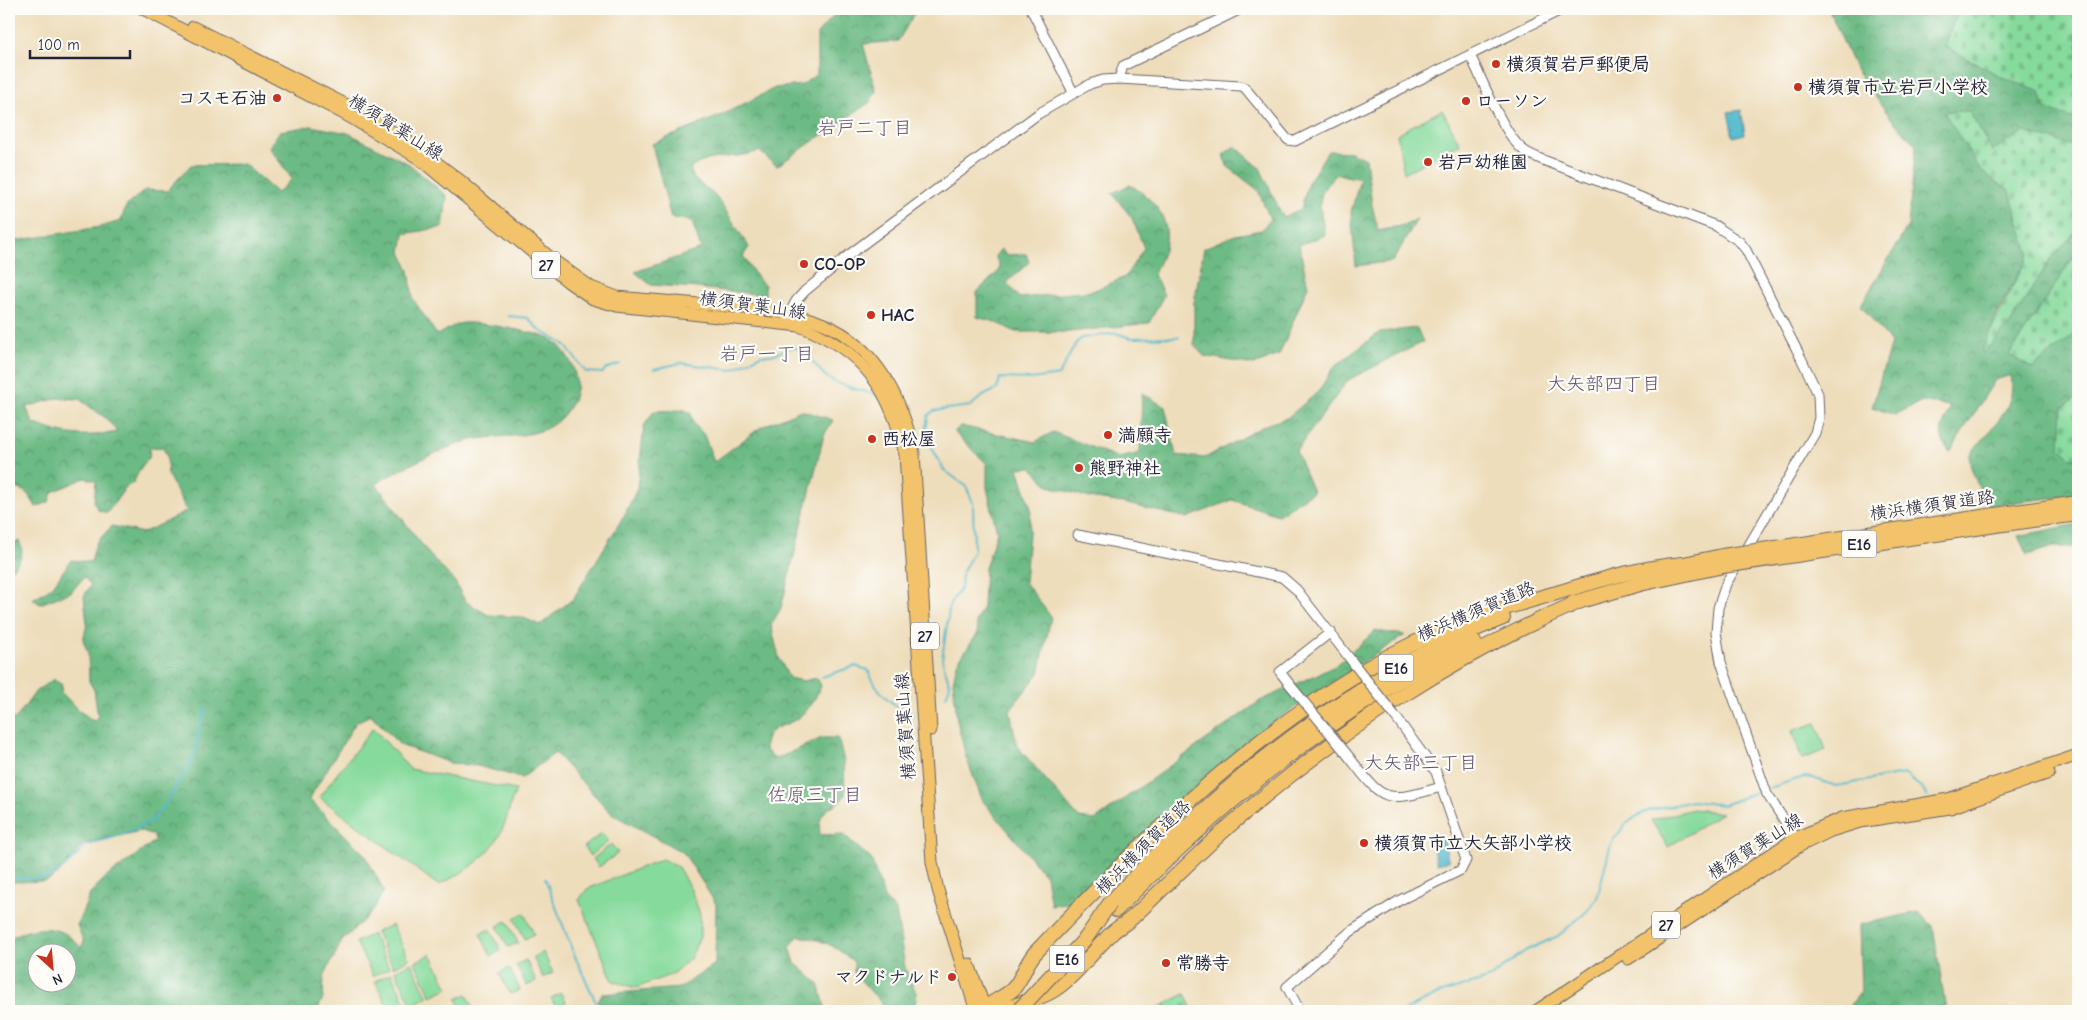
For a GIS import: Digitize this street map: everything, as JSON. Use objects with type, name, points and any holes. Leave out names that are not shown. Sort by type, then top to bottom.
[{"type":"highway","name":"横浜横須賀道路","points":[[1024,1011],[1156,856],[1254,769],[1323,714],[1380,677],[1459,636],[1538,605],[1624,578],[1683,564],[1722,561],[1995,520],[2078,503]]},
{"type":"highway","name":"横浜横須賀道路","points":[[1995,520],[2078,514]]},
{"type":"highway","name":"横浜横須賀道路","points":[[1018,1011],[1113,907],[1246,789],[1299,747],[1350,711],[1399,680],[1451,652],[1519,623],[1581,601],[1722,561]]},
{"type":"highway","points":[[982,1010],[1011,991],[1033,955],[1074,912],[1180,811],[1267,736],[1336,686],[1405,648],[1480,617],[1621,573],[1683,564]]},
{"type":"highway","points":[[1002,1011],[1046,994],[1061,984],[1113,933],[1133,917],[1234,822],[1298,769],[1351,729],[1459,660],[1510,633],[1581,601]]},
{"type":"main road","name":"横須賀葉山線","points":[[143,9],[346,115],[418,158],[455,186],[555,273],[593,299],[617,306],[787,319]]},
{"type":"main road","name":"横須賀葉山線","points":[[158,9],[353,108],[418,147],[552,259],[591,287],[617,297],[787,319],[833,328],[869,358],[883,373],[893,390],[910,433],[915,462],[939,859],[945,888],[982,1010]]},
{"type":"main road","name":"横須賀葉山線","points":[[1536,1011],[1798,842],[1842,818],[1867,812],[1938,802],[2078,755]]},
{"type":"main road","name":"横須賀葉山線","points":[[1549,1011],[1798,842],[1846,826],[1879,818],[1950,808],[2078,763]]},
{"type":"street","points":[[1031,9],[1073,92]]},
{"type":"street","points":[[1119,79],[1123,66],[1241,9]]},
{"type":"street","points":[[787,319],[796,301],[805,291],[850,254],[1038,114],[1073,92],[1103,80],[1119,79],[1241,86],[1245,88],[1288,140],[1295,141],[1562,9]]},
{"type":"street","points":[[1470,54],[1501,117],[1515,142],[1523,150],[1542,160],[1716,226],[1740,242],[1769,294],[1818,394],[1819,418],[1814,433],[1726,584],[1718,608],[1716,632],[1721,662],[1766,790],[1798,842]]},
{"type":"street","points":[[1078,535],[1282,577],[1297,590],[1331,632],[1436,772],[1466,860],[1460,870],[1375,915],[1287,987],[1300,1011]]},
{"type":"street","points":[[1331,632],[1280,672],[1373,788],[1387,796],[1398,799],[1441,787]]},
{"type":"green space","points":[[840,9],[917,9],[898,41],[863,44],[876,91],[870,102],[777,166],[759,151],[706,161],[690,169],[694,179],[717,197],[749,247],[743,256],[758,279],[765,285],[765,295],[651,285],[635,272],[701,249],[692,221],[671,218],[652,144],[722,115],[775,88],[802,85],[817,74],[817,34]]},
{"type":"green space","points":[[1831,9],[1959,9],[1944,46],[2002,77],[2041,92],[2045,109],[2078,120],[2078,147],[1992,151],[1969,111],[1981,171],[2009,190],[2029,254],[1995,318],[1983,353],[2010,324],[2050,260],[2078,229],[2078,250],[2009,355],[2032,368],[2078,332],[2078,396],[2062,408],[2071,458],[2078,458],[2078,495],[1989,505],[1983,495],[1973,473],[1970,455],[2004,412],[2011,396],[2011,375],[1995,380],[1950,452],[1941,434],[1950,406],[1922,401],[1895,415],[1872,407],[1891,343],[1861,305],[1908,226],[1916,145],[1894,122],[1856,71],[1830,12]]},
{"type":"green space","points":[[1959,9],[2078,9],[2078,120],[2045,109],[2040,92],[2002,77],[1944,46]]},
{"type":"green space","points":[[1442,110],[1460,144],[1404,173],[1397,134]]},
{"type":"green space","points":[[1969,111],[1992,151],[2024,132],[2078,147],[2078,229],[2050,260],[2010,324],[1983,353],[1982,348],[2029,254],[2009,190],[1981,171],[1944,112]]},
{"type":"green space","points":[[311,126],[348,133],[409,164],[447,196],[443,227],[404,234],[401,252],[409,270],[413,299],[437,335],[454,326],[465,323],[484,324],[538,335],[554,341],[566,353],[574,369],[576,386],[572,402],[562,417],[550,426],[537,432],[523,435],[492,437],[461,443],[417,461],[376,484],[429,554],[455,582],[465,601],[488,615],[521,617],[540,625],[573,599],[625,514],[637,489],[644,426],[654,411],[685,410],[691,414],[694,424],[704,435],[714,462],[761,427],[801,410],[833,420],[824,435],[781,608],[771,625],[779,658],[789,678],[802,681],[817,678],[821,686],[802,715],[771,732],[766,742],[765,750],[776,759],[822,738],[838,738],[844,761],[845,796],[822,815],[820,835],[843,834],[871,859],[885,900],[896,910],[905,968],[917,995],[913,1011],[889,1011],[854,973],[854,962],[828,944],[798,936],[790,947],[795,963],[819,984],[826,1011],[603,1011],[598,1001],[602,994],[680,988],[715,964],[716,904],[684,853],[612,814],[555,753],[522,778],[478,766],[450,763],[400,745],[371,715],[356,722],[309,799],[365,855],[384,891],[372,912],[342,941],[324,976],[323,998],[317,1011],[9,1011],[9,938],[37,929],[52,929],[70,937],[76,942],[28,942],[28,992],[78,992],[78,944],[81,947],[84,942],[77,925],[91,892],[104,879],[155,841],[153,835],[141,831],[83,844],[58,874],[47,881],[9,882],[9,715],[15,720],[36,691],[54,679],[62,685],[61,692],[78,710],[94,721],[98,716],[94,690],[89,681],[88,653],[83,640],[87,624],[84,596],[91,585],[84,577],[71,592],[40,604],[33,599],[52,587],[71,560],[91,562],[96,543],[112,526],[143,533],[187,511],[168,475],[167,457],[163,447],[150,448],[149,458],[142,466],[133,483],[126,487],[107,513],[98,510],[94,502],[96,481],[85,478],[52,492],[49,502],[36,507],[26,492],[9,487],[9,242],[100,227],[121,221],[126,206],[145,190],[167,191],[191,165],[244,164],[277,193],[292,179],[269,147],[280,131]],"holes":[[[58,398],[79,399],[107,419],[117,432],[75,435],[55,431],[33,423],[26,407]]]},
{"type":"green space","points":[[1235,146],[1260,168],[1283,217],[1301,209],[1308,183],[1328,151],[1351,152],[1366,159],[1372,205],[1378,231],[1408,224],[1417,219],[1393,261],[1356,266],[1351,212],[1360,179],[1336,174],[1324,189],[1320,202],[1325,235],[1299,245],[1308,286],[1279,355],[1254,365],[1204,356],[1194,345],[1194,302],[1204,248],[1235,235],[1262,230],[1270,219],[1258,190],[1227,166],[1224,154]]},
{"type":"green space","points":[[1130,185],[1151,201],[1165,223],[1166,241],[1154,275],[1164,295],[1149,323],[1070,332],[1016,332],[995,322],[977,317],[977,292],[998,272],[1000,267],[995,256],[1001,249],[1006,255],[1026,254],[1029,262],[1007,283],[1019,298],[1093,291],[1125,277],[1144,248],[1132,218],[1112,193]]},
{"type":"green space","points":[[2078,250],[2078,332],[2032,368],[2009,355]]},
{"type":"green space","points":[[1417,328],[1423,342],[1348,380],[1296,451],[1313,492],[1278,515],[1232,500],[1187,518],[1123,503],[1090,498],[1049,486],[1031,467],[1018,468],[1031,509],[1025,582],[1051,617],[1039,673],[1010,710],[1017,746],[1079,818],[1095,820],[1260,701],[1337,665],[1375,631],[1405,635],[1261,730],[1072,902],[1051,905],[1046,876],[982,800],[966,757],[957,720],[953,682],[957,663],[978,633],[976,621],[983,607],[985,568],[997,532],[987,488],[987,464],[954,432],[960,426],[1035,442],[1053,432],[1119,458],[1140,453],[1142,393],[1165,407],[1176,455],[1205,458],[1265,425],[1287,418],[1318,392],[1334,367],[1380,332]]},
{"type":"green space","points":[[2078,396],[2078,458],[2071,458],[2060,448],[2062,408]]},
{"type":"green space","points":[[2078,524],[2078,547],[2053,547],[2027,555],[2018,536]]},
{"type":"green space","points":[[19,541],[22,554],[16,565],[9,572],[9,547]]},
{"type":"green space","points":[[1816,723],[1826,750],[1802,759],[1792,731]]},
{"type":"green space","points":[[373,728],[410,769],[516,790],[502,830],[491,848],[467,869],[438,885],[319,797]]},
{"type":"green space","points":[[1693,809],[1722,813],[1668,847],[1651,820]]},
{"type":"green space","points":[[602,833],[609,841],[590,856],[584,847]]},
{"type":"green space","points":[[611,844],[618,853],[599,867],[593,859]]},
{"type":"green space","points":[[662,859],[678,867],[691,890],[700,914],[700,937],[690,959],[672,974],[636,988],[613,981],[579,900],[587,889]]},
{"type":"green space","points":[[1918,912],[1933,926],[1946,1011],[1845,1011],[1861,992],[1859,925]]},
{"type":"green space","points":[[524,913],[534,934],[525,939],[514,918]]},
{"type":"green space","points":[[507,921],[518,943],[508,947],[497,926]]},
{"type":"green space","points":[[392,925],[409,959],[393,967],[376,932]]},
{"type":"green space","points":[[490,929],[501,951],[491,956],[480,934]]},
{"type":"green space","points":[[373,934],[389,968],[373,976],[356,942]]},
{"type":"green space","points":[[543,952],[553,973],[543,978],[533,957]]},
{"type":"green space","points":[[431,954],[448,988],[431,996],[415,962]]},
{"type":"green space","points":[[526,960],[536,981],[527,986],[516,965]]},
{"type":"green space","points":[[411,963],[428,997],[412,1005],[395,971]]},
{"type":"green space","points":[[509,968],[520,990],[510,994],[499,973]]},
{"type":"green space","points":[[391,973],[408,1007],[400,1011],[390,1011],[375,981]]},
{"type":"green space","points":[[561,993],[570,1011],[558,1011],[551,998]]},
{"type":"green space","points":[[467,994],[475,1011],[463,1011],[457,999]]},
{"type":"green space","points":[[1185,994],[1193,1011],[1153,1010]]},
{"type":"water","points":[[1741,110],[1745,134],[1733,137],[1728,112]]},
{"type":"water","points":[[1442,837],[1449,861],[1437,864],[1430,840]]},
{"type":"waterway","points":[[508,316],[528,318],[539,330],[564,344],[586,372],[603,373],[605,369],[620,364]]},
{"type":"waterway","points":[[946,696],[950,686],[942,659],[950,603],[961,588],[962,573],[974,551],[973,503],[966,486],[944,470],[928,440],[926,430],[928,416],[933,411],[970,406],[983,396],[997,389],[1000,378],[1031,379],[1059,375],[1076,343],[1082,338],[1116,333],[1130,338],[1179,337]]},
{"type":"waterway","points":[[654,369],[681,363],[732,370],[761,355],[772,355],[793,347],[803,352],[833,381],[877,395]]},
{"type":"waterway","points":[[822,677],[855,666],[868,670],[880,691],[898,707],[913,715]]},
{"type":"waterway","points":[[9,877],[37,879],[57,873],[85,846],[121,835],[151,821],[166,804],[196,752],[197,736],[206,708]]},
{"type":"waterway","points":[[1769,788],[1804,777],[1836,786],[1904,774],[1922,788],[1927,797]]},
{"type":"waterway","points":[[1404,1011],[1438,994],[1488,979],[1525,951],[1558,936],[1586,912],[1597,898],[1611,843],[1625,825],[1637,816],[1648,811],[1692,801],[1723,805],[1762,790]]},
{"type":"waterway","points":[[545,878],[573,952],[600,1011]]},
{"type":"place","name":"横須賀岩戸郵便局","points":[[1496,64]]},
{"type":"place","name":"横須賀市立岩戸小学校","points":[[1798,87]]},
{"type":"place","name":"コスモ石油","points":[[277,98]]},
{"type":"place","name":"ローソン","points":[[1466,101]]},
{"type":"place","name":"岩戸幼稚園","points":[[1428,162]]},
{"type":"place","name":"CO-OP","points":[[804,264]]},
{"type":"place","name":"HAC","points":[[871,315]]},
{"type":"place","name":"満願寺","points":[[1108,435]]},
{"type":"place","name":"西松屋","points":[[872,439]]},
{"type":"place","name":"熊野神社","points":[[1079,468]]},
{"type":"place","name":"横須賀市立大矢部小学校","points":[[1364,843]]},
{"type":"place","name":"常勝寺","points":[[1166,963]]},
{"type":"place","name":"マクドナルド","points":[[952,977]]},
{"type":"district","name":"岩戸二丁目","points":[[865,127]]},
{"type":"district","name":"岩戸一丁目","points":[[767,353]]},
{"type":"district","name":"大矢部四丁目","points":[[1604,383]]},
{"type":"district","name":"大矢部三丁目","points":[[1421,762]]},
{"type":"district","name":"佐原三丁目","points":[[815,794]]}]
